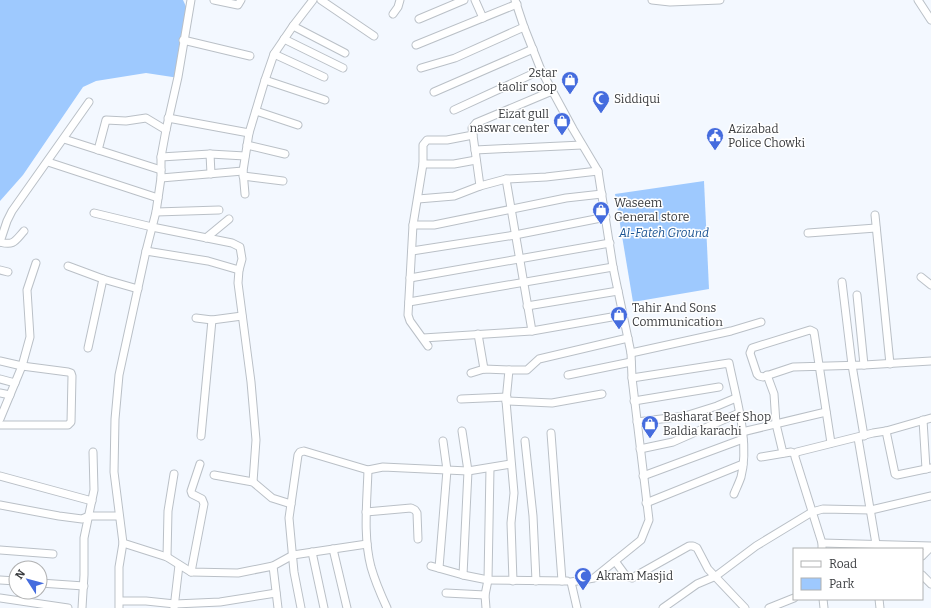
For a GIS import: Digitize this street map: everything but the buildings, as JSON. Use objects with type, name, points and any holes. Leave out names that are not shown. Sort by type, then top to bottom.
[{"type":"street","points":[[191,0],[178,77],[166,130],[156,212],[119,375],[115,419],[114,472],[123,543],[119,567],[119,604],[146,600],[174,606],[220,602],[276,593]]},
{"type":"street","points":[[214,0],[238,5],[241,0]]},
{"type":"street","points":[[245,194],[243,173],[249,133],[274,54],[313,0]]},
{"type":"street","points":[[321,0],[374,36]]},
{"type":"street","points":[[393,14],[398,7],[400,0]]},
{"type":"street","points":[[419,19],[464,0]]},
{"type":"street","points":[[475,0],[483,18]]},
{"type":"street","points":[[652,0],[670,2],[720,0]]},
{"type":"street","points":[[918,0],[931,20]]},
{"type":"street","points":[[416,45],[483,18],[516,2],[541,70],[582,146],[598,171],[613,267],[631,353],[634,401],[649,520],[641,540],[594,578],[571,582],[488,580],[431,566]]},
{"type":"street","points":[[293,26],[345,54]]},
{"type":"street","points":[[421,68],[455,58],[524,27]]},
{"type":"street","points":[[284,39],[344,68]]},
{"type":"street","points":[[184,40],[250,56]]},
{"type":"street","points":[[434,92],[533,49]]},
{"type":"street","points":[[274,54],[324,77]]},
{"type":"street","points":[[454,110],[541,70]]},
{"type":"street","points":[[265,80],[324,100]]},
{"type":"street","points":[[480,186],[472,128],[476,124],[552,91]]},
{"type":"street","points":[[24,231],[12,244],[0,242],[12,211],[89,102]]},
{"type":"street","points":[[256,111],[298,125]]},
{"type":"street","points":[[98,150],[104,122],[106,120],[126,122],[146,118],[166,130]]},
{"type":"street","points":[[168,118],[249,133]]},
{"type":"street","points":[[428,346],[410,321],[408,315],[413,225],[424,164],[423,144],[427,140],[447,140],[472,135]]},
{"type":"street","points":[[64,139],[161,174],[243,173],[283,182]]},
{"type":"street","points":[[247,145],[285,154]]},
{"type":"street","points":[[475,150],[582,146]]},
{"type":"street","points":[[162,157],[210,154],[245,156]]},
{"type":"street","points":[[210,154],[211,174]]},
{"type":"street","points":[[424,164],[454,164],[476,160]]},
{"type":"street","points":[[48,162],[158,198]]},
{"type":"street","points":[[418,199],[454,196],[480,186],[506,179],[546,177],[598,171]]},
{"type":"street","points":[[506,179],[532,332]]},
{"type":"street","points":[[413,225],[434,225],[566,198],[602,194]]},
{"type":"street","points":[[156,212],[219,210]]},
{"type":"street","points":[[94,213],[152,227],[232,243],[240,248],[242,259],[238,283],[251,382],[256,440],[254,482]]},
{"type":"street","points":[[875,215],[890,364]]},
{"type":"street","points":[[412,251],[515,235],[606,217]]},
{"type":"street","points":[[206,238],[228,219]]},
{"type":"street","points":[[808,233],[876,228]]},
{"type":"street","points":[[410,278],[610,244]]},
{"type":"street","points":[[146,251],[208,261],[239,270]]},
{"type":"street","points":[[0,419],[22,366],[30,337],[27,290],[36,262]]},
{"type":"street","points":[[68,266],[103,279],[138,289]]},
{"type":"street","points":[[409,302],[613,267]]},
{"type":"street","points":[[0,270],[8,272]]},
{"type":"street","points":[[921,277],[931,285]]},
{"type":"street","points":[[88,348],[103,279]]},
{"type":"street","points":[[842,282],[861,437],[871,510],[878,546]]},
{"type":"street","points":[[528,306],[618,291]]},
{"type":"street","points":[[857,295],[864,365]]},
{"type":"street","points":[[423,338],[532,332],[623,315]]},
{"type":"street","points":[[196,318],[212,320],[242,316]]},
{"type":"street","points":[[201,436],[212,320]]},
{"type":"street","points":[[631,353],[731,331],[761,322]]},
{"type":"street","points":[[831,443],[818,366],[814,332],[810,330],[752,348],[750,353],[759,376],[793,367],[818,366],[890,364],[931,361]]},
{"type":"street","points":[[478,334],[484,369]]},
{"type":"street","points":[[471,373],[484,369],[527,370],[539,359],[628,338]]},
{"type":"street","points":[[0,361],[22,366],[71,373],[72,376],[71,422],[66,426],[0,424]]},
{"type":"street","points":[[568,375],[631,362]]},
{"type":"street","points":[[632,378],[729,363],[743,436],[743,464],[741,477],[734,494]]},
{"type":"street","points":[[509,370],[506,399],[514,493],[511,523],[513,581]]},
{"type":"street","points":[[767,375],[774,394],[776,424],[783,453]]},
{"type":"street","points":[[0,379],[15,382]]},
{"type":"street","points":[[634,401],[719,387]]},
{"type":"street","points":[[0,393],[10,395]]},
{"type":"street","points":[[461,398],[506,399],[552,403],[602,394]]},
{"type":"street","points":[[637,422],[685,416],[717,406],[736,398]]},
{"type":"street","points":[[643,476],[776,424],[826,412]]},
{"type":"street","points":[[640,449],[673,442],[739,413]]},
{"type":"street","points":[[760,457],[791,452],[795,454],[797,452],[831,443],[886,431],[931,418]]},
{"type":"street","points":[[886,431],[895,474],[928,468],[923,420]]},
{"type":"street","points":[[462,431],[468,471],[463,575]]},
{"type":"street","points":[[551,433],[562,581]]},
{"type":"street","points":[[439,568],[447,470],[443,441]]},
{"type":"street","points":[[524,441],[533,516],[536,581]]},
{"type":"street","points":[[301,608],[294,572],[289,518],[298,455],[300,452],[304,451],[368,470],[383,467],[468,471],[511,464]]},
{"type":"street","points":[[82,608],[84,586],[84,538],[94,490],[93,452]]},
{"type":"street","points":[[795,454],[822,546],[931,546]]},
{"type":"street","points":[[191,572],[204,504],[202,499],[192,494],[191,491],[200,464]]},
{"type":"street","points":[[646,503],[743,464]]},
{"type":"street","points":[[486,608],[485,595],[488,580],[490,468]]},
{"type":"street","points":[[368,470],[366,512],[367,544],[372,567],[387,608]]},
{"type":"street","points":[[167,557],[168,510],[174,474]]},
{"type":"street","points":[[214,475],[254,482],[272,498],[291,504]]},
{"type":"street","points":[[0,476],[92,501]]},
{"type":"street","points":[[663,608],[697,584],[716,576],[756,546],[812,512],[823,509],[871,510],[931,496]]},
{"type":"street","points":[[0,505],[59,516],[82,518],[89,516],[120,516]]},
{"type":"street","points":[[366,512],[411,508],[415,510],[417,513],[418,539]]},
{"type":"street","points":[[123,543],[167,557],[191,572],[238,573],[272,566],[293,555],[367,544]]},
{"type":"street","points":[[615,561],[626,576],[632,578],[689,546],[693,546],[697,548],[708,569],[745,608]]},
{"type":"street","points":[[923,555],[931,546]]},
{"type":"street","points":[[332,549],[347,608]]},
{"type":"street","points":[[0,550],[52,554]]},
{"type":"street","points":[[312,552],[324,608]]},
{"type":"street","points":[[174,606],[179,565]]},
{"type":"street","points":[[272,566],[278,608]]},
{"type":"street","points":[[923,576],[931,584]]},
{"type":"street","points":[[571,582],[577,608]]},
{"type":"street","points":[[48,584],[84,586]]},
{"type":"street","points":[[446,593],[485,595]]},
{"type":"street","points":[[0,598],[68,608]]},
{"type":"street","points":[[769,608],[793,598]]},
{"type":"street","points":[[824,608],[829,608]]},
{"type":"green space","points":[[0,0],[183,0],[189,13],[179,78],[146,73],[96,81],[83,87],[23,175],[0,201]]},
{"type":"green space","name":"Al-Fateh Ground","points":[[704,181],[709,289],[633,302],[615,194]]},
{"type":"place","name":"2star taolir soop","points":[[570,95]]},
{"type":"place","name":"Siddiqui","points":[[601,114]]},
{"type":"place","name":"Eizat gull naswar center","points":[[562,136]]},
{"type":"place","name":"Azizabad Police Chowki","points":[[715,151]]},
{"type":"place","name":"Waseem General store","points":[[601,225]]},
{"type":"place","name":"Tahir And Sons Communication","points":[[619,330]]},
{"type":"place","name":"Basharat Beef Shop Baldia karachi","points":[[650,439]]},
{"type":"place","name":"Akram Masjid","points":[[583,591]]}]
